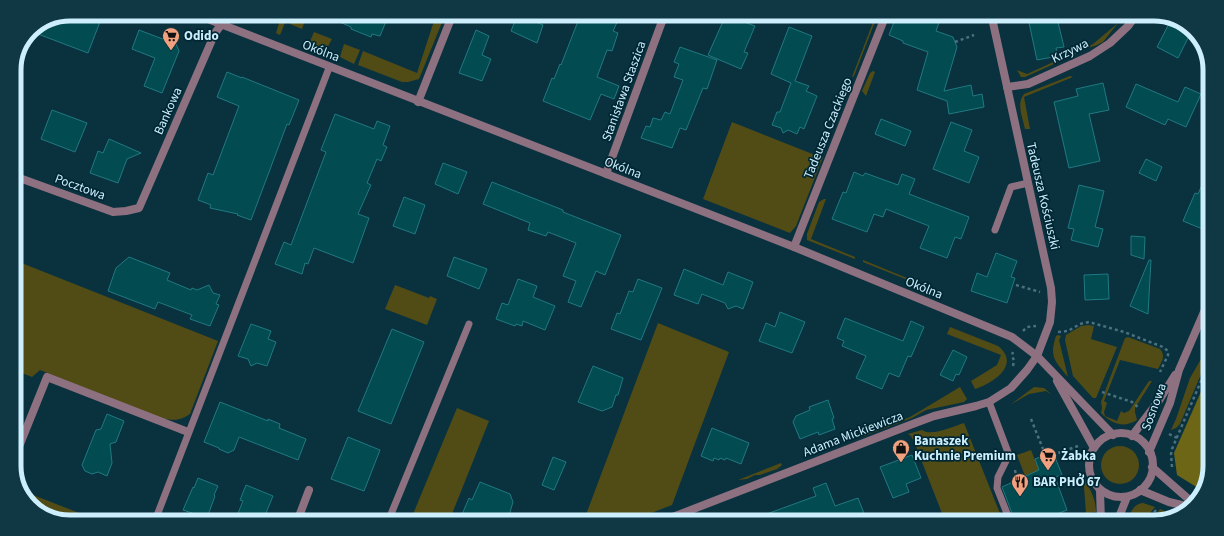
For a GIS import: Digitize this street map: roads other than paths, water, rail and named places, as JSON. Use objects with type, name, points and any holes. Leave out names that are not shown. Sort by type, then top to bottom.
[{"type":"street","name":"Okólna","points":[[211,21],[329,68],[794,247],[1012,337],[1037,356]]},
{"type":"street","name":"Bankowa","points":[[139,208],[215,33],[223,21]]},
{"type":"street","points":[[418,102],[450,21]]},
{"type":"street","name":"Stanisława Staszica","points":[[606,174],[662,21]]},
{"type":"street","name":"Tadeusza Czackiego","points":[[794,247],[883,21]]},
{"type":"street","name":"Tadeusza Kościuszki","points":[[993,21],[1051,288],[1052,302],[1050,322],[1037,356]]},
{"type":"street","name":"Krzywa","points":[[1007,87],[1028,84],[1090,56],[1110,43],[1132,21]]},
{"type":"street","name":"Pocztowa","points":[[21,179],[113,212],[139,208]]},
{"type":"street","name":"Sosnowa","points":[[1149,452],[1170,403],[1179,370],[1203,316]]},
{"type":"street","points":[[1037,356],[1113,434]]},
{"type":"street","name":"Adama Mickiewicza","points":[[678,515],[934,416],[989,402],[1012,388],[1037,356]]},
{"type":"street","name":"Sosnowa","points":[[1132,436],[1160,399],[1179,370]]},
{"type":"street","points":[[1053,373],[1094,448]]},
{"type":"street","points":[[21,442],[47,377],[188,432]]},
{"type":"street","points":[[1113,434],[1132,436],[1143,443],[1149,452],[1152,467],[1149,480],[1140,490],[1127,497],[1115,497],[1109,495],[1100,490],[1094,482],[1089,470],[1090,457],[1094,448],[1101,440],[1113,434]]},
{"type":"street","points":[[1152,467],[1189,500]]},
{"type":"street","points":[[300,515],[309,490]]},
{"type":"street","points":[[1100,490],[1101,515]]},
{"type":"street","points":[[1140,490],[1169,502],[1183,505]]},
{"type":"street","points":[[1120,515],[1127,497]]},
{"type":"lane","points":[[157,515],[329,68]]},
{"type":"lane","points":[[995,230],[1011,187],[1028,183]]},
{"type":"lane","points":[[391,515],[469,324]]},
{"type":"lane","points":[[989,402],[1009,454],[998,477],[997,488],[1008,515]]},
{"type":"place","name":"Odido","points":[[171,51]]},
{"type":"place","name":"Banaszek Kuchnie Premium","points":[[901,463]]},
{"type":"place","name":"Żabka","points":[[1048,471]]},
{"type":"place","name":"BAR PHỞ 67","points":[[1020,497]]}]
